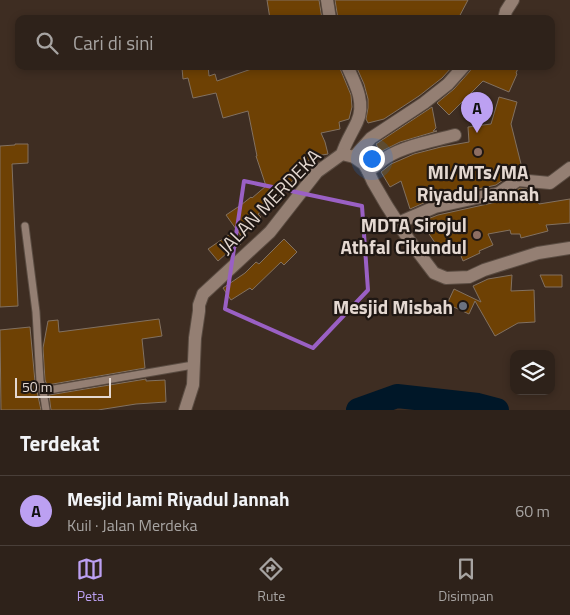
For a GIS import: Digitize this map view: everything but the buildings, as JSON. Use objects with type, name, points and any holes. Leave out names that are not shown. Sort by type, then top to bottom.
[{"type":"street","points":[[327,0],[329,15]]},
{"type":"street","points":[[505,15],[513,0]]},
{"type":"street","points":[[349,70],[360,98],[360,111],[358,120],[346,142],[348,155],[364,164],[398,223],[434,273],[446,278],[468,277],[538,253],[570,248]]},
{"type":"street","name":"JALAN MERDEKA","points":[[185,410],[193,385],[195,338],[199,305],[203,294],[270,232],[318,172],[348,155],[424,103],[448,84],[460,70]]},
{"type":"street","points":[[368,171],[396,153],[455,135]]},
{"type":"street","points":[[398,223],[435,207],[499,193],[518,180],[550,184],[570,168]]},
{"type":"lane","points":[[25,226],[36,312],[40,381],[46,410]]},
{"type":"lane","points":[[43,391],[193,365]]},
{"type":"highlighted area","points":[[244,181],[362,206],[368,290],[313,348],[225,309]]},
{"type":"waterway","points":[[358,410],[397,396],[478,405],[497,410]]},
{"type":"place","name":"Mesjid Jami Riyadul Jannah","points":[[477,133]]},
{"type":"place","name":"MI/MTs/MA Riyadul Jannah","points":[[478,152]]},
{"type":"place","name":"MDTA Sirojul Athfal Cikundul","points":[[477,235]]},
{"type":"place","name":"Mesjid Misbah","points":[[463,306]]}]
